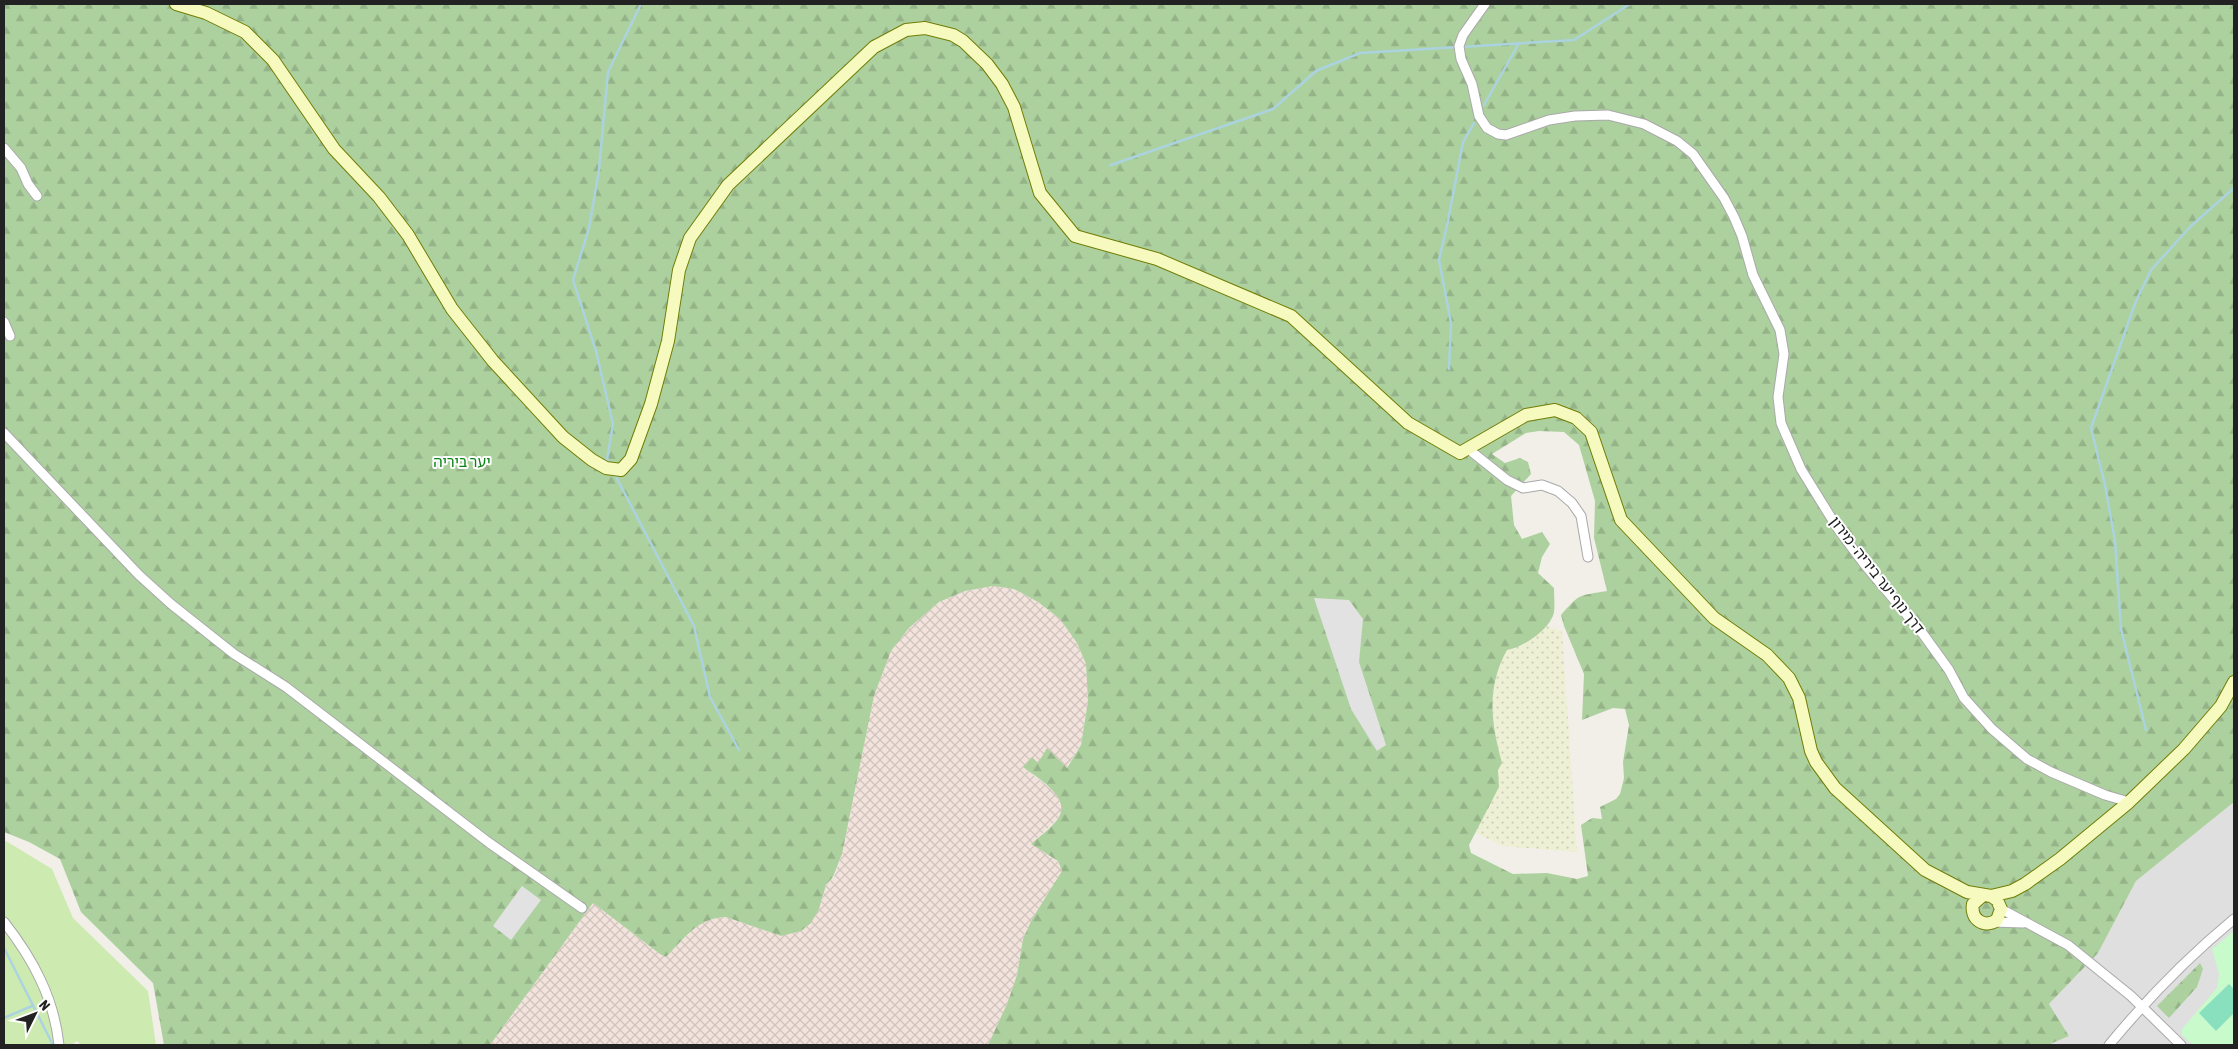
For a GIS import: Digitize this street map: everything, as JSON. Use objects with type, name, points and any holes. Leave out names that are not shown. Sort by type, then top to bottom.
[{"type":"main road","points":[[176,4],[206,13],[245,32],[273,60],[334,149],[379,197],[408,235],[452,309],[493,362],[563,437],[592,460],[606,468],[621,470],[631,459],[641,435],[668,341],[678,270],[690,238],[708,211],[728,185],[874,48],[906,30],[925,28],[953,35],[963,41],[987,64],[1002,84],[1014,107],[1040,193],[1075,236],[1157,259],[1291,316],[1408,423],[1460,453],[1526,415],[1555,410],[1576,418],[1591,432],[1621,520],[1714,618],[1773,660],[1790,678],[1799,698],[1811,751],[1830,781],[1842,795],[1921,867],[1957,888],[1982,899],[1997,900],[2001,908]]},
{"type":"main road","points":[[2025,884],[2001,908],[1999,917],[1994,922],[1989,924],[1979,922],[1973,914],[1982,899],[2005,894],[2025,884],[2060,859],[2129,802],[2184,748],[2221,706],[2234,682]]},
{"type":"street","name":"דרך נוף יער ביריה - מירון","points":[[1485,4],[1463,35],[1459,46],[1461,59],[1472,84],[1480,116],[1487,128],[1498,134],[1506,135],[1549,120],[1575,116],[1608,115],[1644,124],[1677,141],[1693,154],[1724,198],[1734,217],[1742,236],[1753,275],[1780,330],[1784,354],[1778,397],[1781,423],[1801,469],[1838,529],[1865,565],[1923,634],[1948,670],[1964,698],[1992,729],[2027,759],[2051,772],[2105,795],[2129,802]]},
{"type":"street","points":[[4,148],[21,168],[28,184],[37,196]]},
{"type":"street","points":[[4,322],[10,336]]},
{"type":"street","points":[[4,433],[139,575],[171,604],[234,654],[286,686],[488,842],[582,908]]},
{"type":"street","points":[[1467,448],[1507,480],[1523,488],[1542,485],[1558,491],[1572,503],[1581,516],[1588,557]]},
{"type":"street","points":[[2001,908],[2068,945],[2125,992],[2181,1045]]},
{"type":"street","points":[[2108,1045],[2140,1007],[2199,948],[2234,919]]},
{"type":"street","points":[[4,922],[28,955],[47,992],[59,1045]]},
{"type":"street","points":[[1994,922],[2028,924]]},
{"type":"shaded area","points":[[993,586],[1014,589],[1038,602],[1060,619],[1077,643],[1086,664],[1088,701],[1081,745],[1066,768],[1038,764],[1023,767],[1055,792],[1060,801],[1062,810],[1058,819],[1031,844],[1058,861],[1062,871],[1032,919],[1023,939],[1017,975],[1007,1004],[988,1045],[490,1045],[593,903],[666,957],[697,924],[726,917],[781,936],[819,909],[826,885],[834,877],[842,854],[874,696],[891,651],[909,628],[939,602],[965,591]]},
{"type":"shaded area","points":[[1314,598],[1349,600],[1363,619],[1359,662],[1386,745],[1377,751],[1351,709]]},
{"type":"shaded area","points":[[2234,802],[2234,1045],[2048,1045],[2069,1036],[2049,1004],[2098,953],[2136,881]]},
{"type":"shaded area","points":[[522,886],[541,900],[511,940],[493,926]]},
{"type":"green space","name":"יער ביריה","points":[[4,4],[2234,4],[2234,802],[2136,881],[2098,953],[2049,1004],[2069,1036],[2048,1045],[988,1045],[1007,1004],[1017,975],[1023,939],[1032,919],[1062,871],[1058,861],[1031,844],[1057,820],[1061,812],[1061,804],[1052,789],[1023,767],[1032,757],[1038,763],[1047,748],[1067,768],[1081,745],[1088,701],[1086,664],[1077,643],[1060,619],[1038,602],[1014,589],[993,586],[965,591],[939,602],[909,628],[891,651],[874,696],[842,854],[833,877],[826,885],[819,909],[811,923],[801,931],[781,936],[726,917],[716,918],[692,930],[666,957],[593,903],[490,1045],[164,1045],[153,983],[81,912],[60,859],[29,842],[4,832]],"holes":[[[1539,431],[1564,432],[1579,445],[1595,501],[1594,538],[1607,591],[1581,596],[1561,615],[1584,674],[1582,720],[1613,708],[1625,709],[1629,725],[1623,762],[1624,778],[1620,794],[1616,799],[1600,807],[1602,819],[1592,818],[1581,825],[1588,876],[1577,879],[1547,873],[1513,874],[1471,853],[1469,845],[1499,787],[1498,770],[1502,763],[1495,733],[1492,705],[1493,692],[1500,664],[1507,650],[1528,642],[1542,631],[1548,625],[1554,612],[1554,588],[1538,573],[1542,557],[1550,544],[1542,532],[1522,539],[1514,525],[1511,496],[1531,474],[1528,462],[1520,458],[1505,463],[1492,454],[1526,433]]]},
{"type":"green space","points":[[1511,614],[1562,631],[1577,852],[1502,846],[1408,798]]},
{"type":"green space","points":[[6,841],[52,869],[73,918],[148,991],[156,1045],[81,1045],[77,1041],[72,1045],[4,1045],[4,843]]},
{"type":"green space","points":[[2234,931],[2234,1045],[2193,1045],[2182,1035],[2182,1029],[2217,988],[2219,974],[2212,949]]},
{"type":"green space","points":[[2200,963],[2203,969],[2197,987],[2169,1018],[2157,1006]]},
{"type":"green space","points":[[2229,984],[2234,989],[2234,1013],[2216,1031],[2199,1013]]},
{"type":"waterway","points":[[609,463],[607,460],[613,424],[596,351],[573,280],[589,228],[599,170],[608,72],[641,4]]},
{"type":"waterway","points":[[1111,165],[1273,109],[1316,71],[1360,53],[1574,40],[1630,4]]},
{"type":"waterway","points":[[1484,105],[1519,43]]},
{"type":"waterway","points":[[1449,369],[1451,323],[1439,260],[1463,142],[1474,123]]},
{"type":"waterway","points":[[2146,730],[2121,629],[2115,541],[2105,485],[2091,428],[2136,301],[2151,270],[2190,227],[2234,188]]},
{"type":"waterway","points":[[614,473],[694,626],[710,697],[739,750]]},
{"type":"waterway","points":[[4,948],[53,1045]]},
{"type":"waterway","points":[[4,1018],[32,1006]]}]
